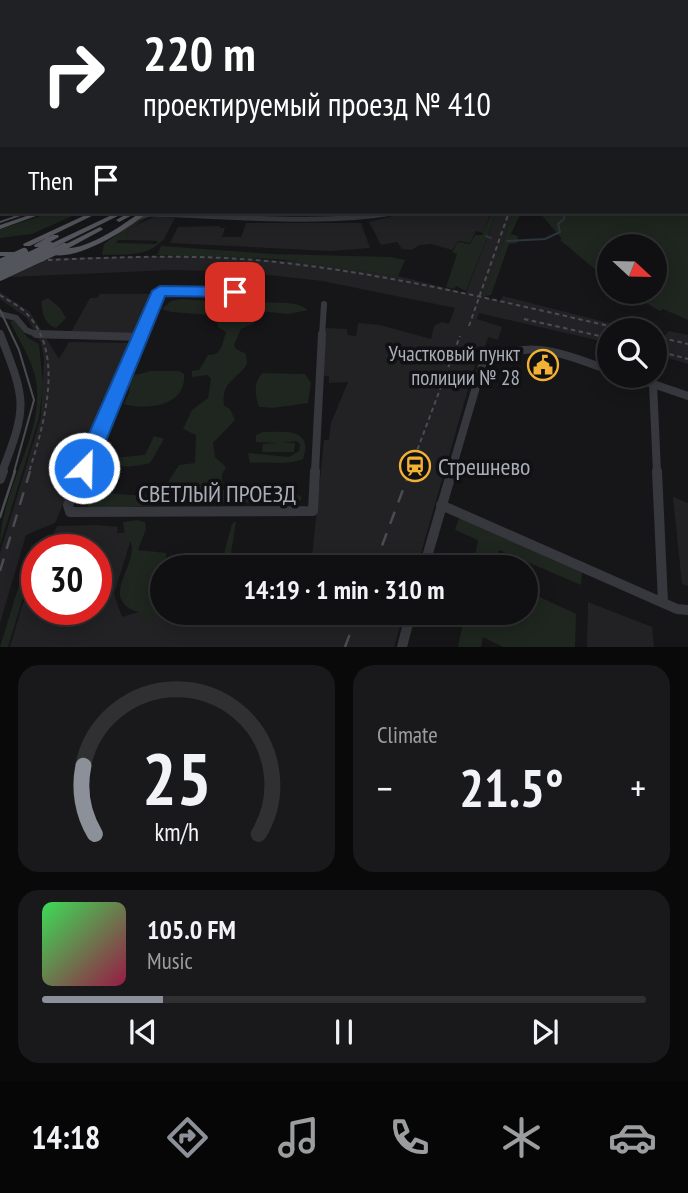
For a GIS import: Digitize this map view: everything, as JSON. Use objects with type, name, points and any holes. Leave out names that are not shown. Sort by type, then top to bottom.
[{"type":"main road","points":[[2,225],[38,214]]},
{"type":"main road","points":[[0,255],[93,214]]},
{"type":"main road","points":[[0,263],[106,214]]},
{"type":"main road","points":[[0,270],[119,214]]},
{"type":"main road","points":[[0,255],[79,250],[101,242],[136,215]]},
{"type":"main road","points":[[0,277],[136,215]]},
{"type":"street","points":[[192,214],[317,218],[388,214]]},
{"type":"street","name":"СВЕТЛЫЙ ПРОЕЗД","points":[[235,292],[160,291],[68,505],[70,512],[313,511],[324,304]]},
{"type":"street","points":[[0,314],[16,318],[26,330],[38,335],[140,337]]},
{"type":"street","points":[[0,334],[22,393],[21,414],[0,479]]},
{"type":"street","points":[[427,555],[482,363],[505,351],[533,346],[597,366]]},
{"type":"street","points":[[653,388],[663,602]]},
{"type":"street","points":[[666,388],[688,396]]},
{"type":"street","points":[[0,456],[10,450]]},
{"type":"street","points":[[441,505],[677,609],[688,610]]},
{"type":"street","points":[[402,647],[408,625]]},
{"type":"shaded area","points":[[47,214],[77,214],[32,234],[0,238],[0,229]]},
{"type":"shaded area","points":[[401,214],[490,214],[483,233],[476,231],[470,243],[458,241],[452,250],[431,244],[420,245],[411,250],[402,249],[397,242],[381,245],[369,222]]},
{"type":"shaded area","points":[[491,214],[496,214],[466,291],[456,286],[454,289],[446,287],[457,254],[452,252],[458,242],[470,244],[475,235],[482,235]]},
{"type":"shaded area","points":[[496,214],[512,214],[485,297],[500,301],[503,296],[597,320],[597,340],[479,313],[477,319],[502,327],[498,340],[488,337],[482,355],[475,365],[420,555],[312,555],[324,440],[329,440],[331,423],[348,382],[329,383],[329,376],[323,376],[325,328],[347,329],[348,335],[356,336],[358,323],[380,325],[431,339],[434,326],[442,322],[449,324],[455,308],[322,281],[251,273],[222,271],[220,277],[214,277],[215,271],[171,270],[10,277],[50,258],[209,255],[313,263],[398,276],[466,293]]},
{"type":"shaded area","points":[[512,214],[520,214],[511,234],[518,236],[517,243],[509,244],[491,295],[485,296]]},
{"type":"shaded area","points":[[541,214],[688,214],[688,320],[648,304],[667,304],[667,234],[597,234],[597,271],[560,240],[562,239]]},
{"type":"shaded area","points":[[149,216],[127,231],[126,240],[118,240],[116,243],[156,244],[158,241],[153,240],[164,237],[159,244],[136,254],[102,255],[104,244],[140,218]]},
{"type":"shaded area","points":[[156,216],[175,218],[163,241],[126,240],[127,231]]},
{"type":"shaded area","points":[[246,223],[361,223],[370,248],[330,251],[170,243],[178,227],[220,226],[225,228],[222,237],[241,237]]},
{"type":"shaded area","points":[[161,246],[273,254],[391,257],[405,260],[398,276],[277,259],[157,255]]},
{"type":"shaded area","points":[[0,292],[30,312],[59,359],[69,342],[132,343],[109,399],[102,399],[101,402],[107,402],[55,523],[28,534],[21,534],[21,552],[0,623],[0,553],[41,417],[44,359],[41,343],[27,318],[0,299]]},
{"type":"shaded area","points":[[100,294],[153,294],[135,334],[70,334],[90,298],[97,298]]},
{"type":"shaded area","points":[[48,298],[60,308],[66,318],[56,328],[46,321],[43,314],[42,301]]},
{"type":"shaded area","points":[[181,299],[226,302],[229,309],[224,317],[229,319],[233,303],[245,303],[240,319],[246,319],[250,316],[251,303],[255,300],[296,304],[308,310],[288,314],[259,311],[253,324],[241,329],[234,345],[246,354],[247,364],[227,386],[224,398],[224,406],[230,409],[235,420],[213,443],[215,457],[226,467],[222,475],[223,490],[296,493],[302,498],[296,505],[213,501],[97,509],[84,502],[86,494],[160,495],[179,465],[195,463],[196,435],[183,429],[192,410],[208,398],[211,379],[207,375],[192,377],[192,371],[199,370],[208,355],[219,351],[226,332],[218,327],[216,318],[212,315],[162,309],[171,301]]},
{"type":"shaded area","points":[[10,321],[15,321],[28,338],[39,344],[43,385],[39,418],[0,545],[7,504],[29,442],[37,401],[32,366]]},
{"type":"shaded area","points":[[669,331],[688,335],[688,364],[667,358]]},
{"type":"shaded area","points":[[151,371],[179,371],[184,374],[179,393],[164,404],[154,406],[124,404],[129,393],[131,376]]},
{"type":"shaded area","points":[[263,373],[305,374],[311,383],[308,403],[273,408],[259,407],[256,389]]},
{"type":"shaded area","points":[[263,432],[287,432],[300,436],[304,441],[303,459],[284,463],[250,463],[248,453],[289,457],[299,451],[300,444],[297,441],[283,443],[295,443],[294,452],[262,452],[263,444],[277,443],[256,442],[256,435]]},
{"type":"shaded area","points":[[154,436],[164,439],[150,463],[114,465],[99,454],[109,441],[112,442],[109,452],[112,458],[145,455]]},
{"type":"shaded area","points":[[673,497],[688,503],[688,586],[682,584]]},
{"type":"shaded area","points":[[459,518],[582,572],[581,585],[538,567],[538,555],[511,555],[499,550],[498,555],[475,555],[478,540],[455,530]]},
{"type":"shaded area","points":[[236,521],[231,555],[221,555],[224,553],[232,524]]},
{"type":"shaded area","points":[[123,522],[145,522],[146,529],[138,550],[166,553],[150,555],[150,619],[125,605],[120,596],[132,553]]},
{"type":"shaded area","points":[[57,526],[118,527],[117,533],[133,533],[114,594],[122,617],[150,609],[150,625],[400,625],[394,647],[10,647],[21,609],[21,625],[112,625],[112,534],[54,534]]},
{"type":"shaded area","points":[[21,579],[21,604],[8,647],[0,647]]},
{"type":"shaded area","points":[[538,596],[576,614],[575,647],[503,647],[483,637],[481,647],[458,647],[463,625],[538,625]]},
{"type":"shaded area","points":[[588,602],[652,627],[654,647],[587,647]]},
{"type":"waterway","points":[[507,241],[545,239],[560,232],[558,224],[564,219],[565,214]]},
{"type":"waterway","points":[[486,236],[491,238]]},
{"type":"tram line","points":[[0,222],[23,214]]},
{"type":"tram line","points":[[0,310],[19,350],[34,400],[14,472]]},
{"type":"tram line","points":[[0,517],[15,471]]},
{"type":"railway","points":[[479,297],[508,214]]},
{"type":"railway","points":[[0,262],[128,257],[255,260],[350,272],[479,297]]},
{"type":"railway","points":[[0,295],[23,310],[37,326],[45,345],[48,388],[41,432],[29,472]]},
{"type":"railway","points":[[469,326],[479,297]]},
{"type":"railway","points":[[479,297],[597,323]]},
{"type":"railway","points":[[524,319],[597,335]]},
{"type":"railway","points":[[409,472],[460,336]]},
{"type":"railway","points":[[667,339],[688,344]]},
{"type":"railway","points":[[667,353],[688,359]]},
{"type":"railway","points":[[0,571],[30,471]]},
{"type":"railway","points":[[378,555],[410,471]]},
{"type":"railway","points":[[345,647],[353,625]]},
{"type":"place","name":"Участковый пункт полиции № 28","points":[[543,365]]},
{"type":"place","name":"Стрешнево","points":[[415,466]]},
{"type":"route","points":[[84,468],[160,291],[235,292]]}]
